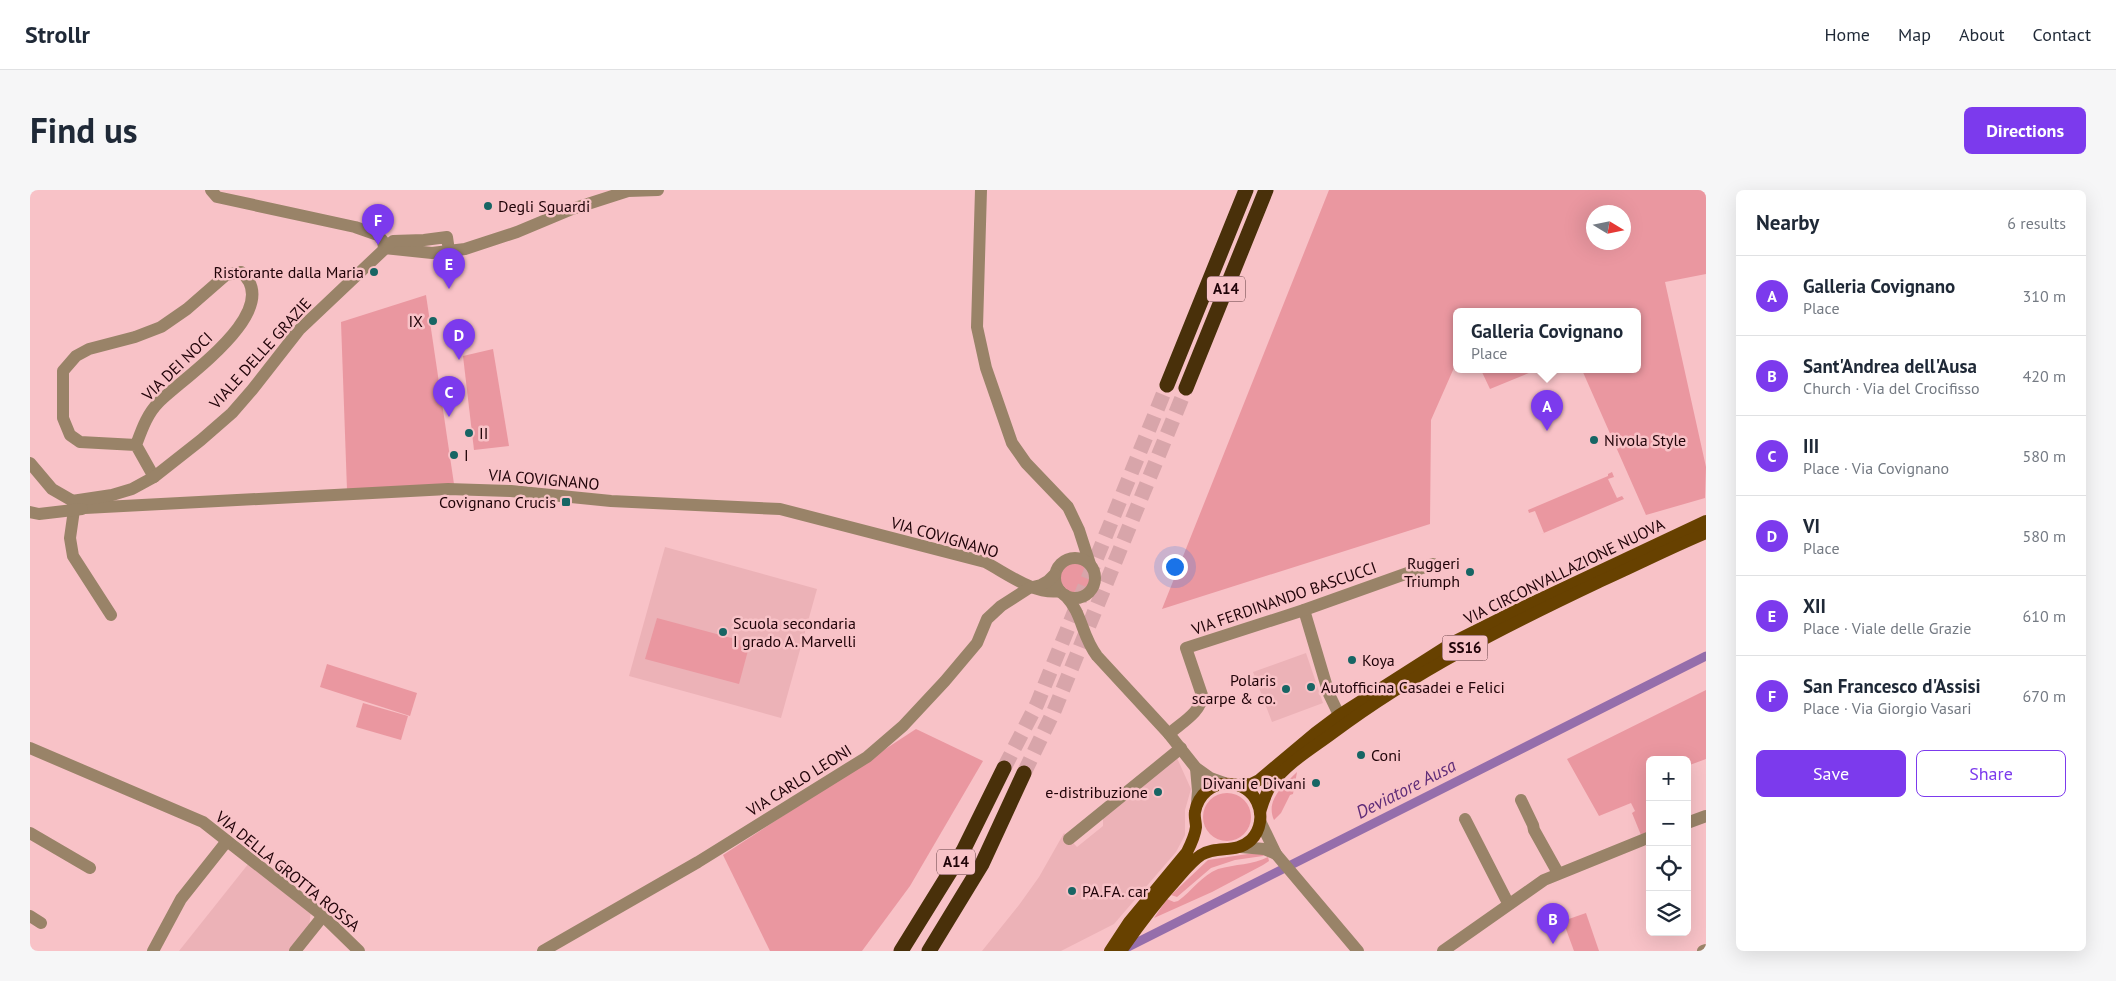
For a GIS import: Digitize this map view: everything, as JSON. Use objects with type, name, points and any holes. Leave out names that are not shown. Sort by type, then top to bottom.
[{"type":"highway","name":"A14","points":[[1167,385],[1246,190]]},
{"type":"highway","name":"A14","points":[[1186,388],[1266,190]]},
{"type":"highway","name":"A14","points":[[902,951],[963,851],[1004,768]]},
{"type":"highway","name":"A14","points":[[929,951],[982,864],[1024,773]]},
{"type":"main road","name":"VIA CIRCONVALLAZIONE NUOVA","points":[[1224,784],[1251,784],[1259,780],[1339,715],[1390,681],[1476,630],[1706,521]]},
{"type":"main road","name":"VIA CIRCONVALLAZIONE NUOVA","points":[[1241,847],[1257,831],[1266,795],[1272,783],[1285,770],[1349,721],[1416,676],[1471,644],[1706,533]]},
{"type":"main road","points":[[1219,849],[1209,844],[1201,836],[1196,826],[1194,814],[1197,803],[1204,794],[1213,787],[1224,784]]},
{"type":"main road","points":[[1239,785],[1253,796],[1260,816]]},
{"type":"main road","points":[[1121,951],[1135,922],[1187,852],[1196,826]]},
{"type":"main road","points":[[1110,951],[1191,864],[1211,850],[1230,850],[1241,847]]},
{"type":"street","points":[[211,190],[217,197],[355,227],[378,235],[383,241],[384,248],[432,253],[465,249],[482,244],[517,232],[572,208],[628,191],[658,190]]},
{"type":"street","points":[[981,190],[977,327],[986,368],[1012,443],[1026,463],[1068,507],[1079,530],[1095,575],[1095,582],[1088,592],[1080,619]]},
{"type":"street","name":"VIALE DELLE GRAZIE","points":[[77,506],[132,489],[154,477],[232,413],[271,368],[299,330],[384,248]]},
{"type":"street","name":"VIA DEI NOCI","points":[[232,272],[241,272],[252,285],[254,297],[250,309],[215,355],[158,402],[145,420],[136,445],[80,442],[70,435],[63,418],[63,371],[76,356],[89,349],[135,337],[160,327],[187,309],[226,275],[232,272]]},
{"type":"street","points":[[136,445],[154,477]]},
{"type":"street","points":[[30,463],[52,489],[77,506]]},
{"type":"street","name":"VIA COVIGNANO","points":[[77,506],[448,489],[511,491],[611,501],[772,508],[986,562],[1016,578],[1029,588]]},
{"type":"street","points":[[30,512],[39,514],[77,506]]},
{"type":"street","points":[[77,506],[70,538],[73,556],[111,615]]},
{"type":"street","points":[[1067,560],[1077,545],[1079,530]]},
{"type":"street","points":[[1090,564],[1079,558],[1067,560],[1061,563],[1055,574],[1055,580],[1062,593],[1072,603],[1080,619],[1088,644],[1169,734],[1196,768],[1210,778],[1224,784]]},
{"type":"street","name":"VIA FERDINANDO BASCUCCI","points":[[1169,734],[1198,708],[1202,702],[1202,694],[1186,648],[1304,610],[1432,564]]},
{"type":"street","name":"VIA CARLO LEONI","points":[[543,951],[698,862],[867,756],[903,726],[945,682],[977,643],[987,619],[1001,606],[1029,588],[1040,585],[1055,574]]},
{"type":"street","points":[[1029,588],[1062,593],[1077,598],[1088,592]]},
{"type":"street","points":[[1304,610],[1331,698],[1339,715]]},
{"type":"street","name":"VIA DELLA GROTTA ROSSA","points":[[30,748],[203,822],[323,916],[359,951]]},
{"type":"street","points":[[1069,839],[1181,748]]},
{"type":"street","points":[[1196,768],[1197,803]]},
{"type":"street","points":[[1521,800],[1534,830],[1558,874]]},
{"type":"street","points":[[1260,816],[1276,854],[1358,951]]},
{"type":"street","points":[[1691,822],[1706,816]]},
{"type":"street","points":[[1465,819],[1508,903]]},
{"type":"street","points":[[30,833],[90,868]]},
{"type":"street","points":[[1443,951],[1508,903],[1544,880],[1646,839]]},
{"type":"street","points":[[153,951],[181,899],[227,841]]},
{"type":"street","points":[[1241,847],[1264,848],[1276,854]]},
{"type":"street","points":[[30,916],[41,923]]},
{"type":"street","points":[[295,951],[323,916]]},
{"type":"shaded area","points":[[1329,190],[1706,190],[1706,274],[1665,282],[1706,467],[1705,498],[1646,515],[1583,373],[1641,373],[1641,308],[1453,308],[1453,370],[1431,420],[1430,524],[1162,609]]},
{"type":"shaded area","points":[[426,295],[454,484],[347,490],[341,322]]},
{"type":"shaded area","points":[[493,349],[509,446],[474,450],[463,356]]},
{"type":"shaded area","points":[[1482,373],[1529,373],[1490,389]]},
{"type":"shaded area","points":[[1612,472],[1614,477],[1608,479],[1617,498],[1622,496],[1624,499],[1544,533],[1535,511],[1529,513],[1528,510],[1608,476]]},
{"type":"shaded area","name":"Scuola secondaria I grado A. Marvelli","points":[[665,547],[817,589],[781,718],[629,676]]},
{"type":"shaded area","points":[[1075,562],[1086,567],[1091,578],[1086,589],[1075,594],[1064,589],[1059,578],[1064,567]]},
{"type":"shaded area","points":[[657,618],[750,643],[739,684],[645,659]]},
{"type":"shaded area","points":[[1306,653],[1323,703],[1272,722],[1253,672]]},
{"type":"shaded area","points":[[327,664],[417,693],[410,716],[320,687]]},
{"type":"shaded area","points":[[1706,690],[1706,759],[1691,765],[1691,756],[1646,756],[1646,833],[1641,835],[1632,813],[1635,811],[1631,803],[1599,816],[1567,759]]},
{"type":"shaded area","points":[[363,703],[408,716],[401,740],[356,727]]},
{"type":"shaded area","points":[[916,729],[983,761],[910,886],[862,951],[770,951],[723,855]]},
{"type":"shaded area","points":[[1177,758],[1191,789],[1185,810],[1185,835],[1176,852],[1114,924],[1061,951],[982,951],[1039,877],[1064,833],[1077,847],[1103,826],[1103,817]]},
{"type":"shaded area","points":[[1297,772],[1293,794],[1290,795],[1281,813],[1274,820],[1272,806],[1274,799],[1277,793]]},
{"type":"shaded area","points":[[1222,793],[1232,793],[1244,800],[1251,812],[1251,822],[1244,834],[1232,841],[1222,841],[1214,837],[1207,830],[1203,822],[1203,812],[1207,804],[1214,797]]},
{"type":"shaded area","points":[[1265,853],[1263,856],[1235,860],[1211,868],[1177,897],[1171,895],[1208,860]]},
{"type":"shaded area","points":[[1268,857],[1269,861],[1263,865],[1212,892],[1154,918],[1167,899],[1174,902],[1178,901],[1212,872],[1224,867],[1256,862]]},
{"type":"shaded area","points":[[249,863],[311,911],[309,926],[289,951],[179,951]]},
{"type":"shaded area","points":[[1586,913],[1599,951],[1574,951],[1563,921]]},
{"type":"waterway","name":"Deviatore Ausa","points":[[1122,950],[1706,656]]},
{"type":"tunnel","points":[[1004,768],[1037,704],[1167,385]]},
{"type":"tunnel","points":[[1024,773],[1054,711],[1186,388]]},
{"type":"place","name":"Degli Sguardi","points":[[488,206]]},
{"type":"place","name":"San Francesco d'Assisi","points":[[378,245]]},
{"type":"place","name":"Ristorante dalla Maria","points":[[374,272]]},
{"type":"place","name":"XII","points":[[449,289]]},
{"type":"place","name":"IX","points":[[433,321]]},
{"type":"place","name":"VI","points":[[459,360]]},
{"type":"place","name":"III","points":[[449,417]]},
{"type":"place","name":"Galleria Covignano","points":[[1547,431]]},
{"type":"place","name":"II","points":[[469,433]]},
{"type":"place","name":"Nivola Style","points":[[1594,440]]},
{"type":"place","name":"I","points":[[454,455]]},
{"type":"place","name":"Covignano Crucis","points":[[566,502]]},
{"type":"place","name":"Ruggeri Triumph","points":[[1470,572]]},
{"type":"place","name":"Scuola secondaria I grado A. Marvelli","points":[[723,632]]},
{"type":"place","name":"Koya","points":[[1352,660]]},
{"type":"place","name":"Autofficina Casadei e Felici","points":[[1311,687]]},
{"type":"place","name":"Polaris scarpe & co.","points":[[1286,689]]},
{"type":"place","name":"Coni","points":[[1361,755]]},
{"type":"place","name":"Divani e Divani","points":[[1316,783]]},
{"type":"place","name":"e-distribuzione","points":[[1158,792]]},
{"type":"place","name":"PA.FA. car","points":[[1072,891]]},
{"type":"place","name":"Sant'Andrea dell'Ausa","points":[[1553,944]]}]
